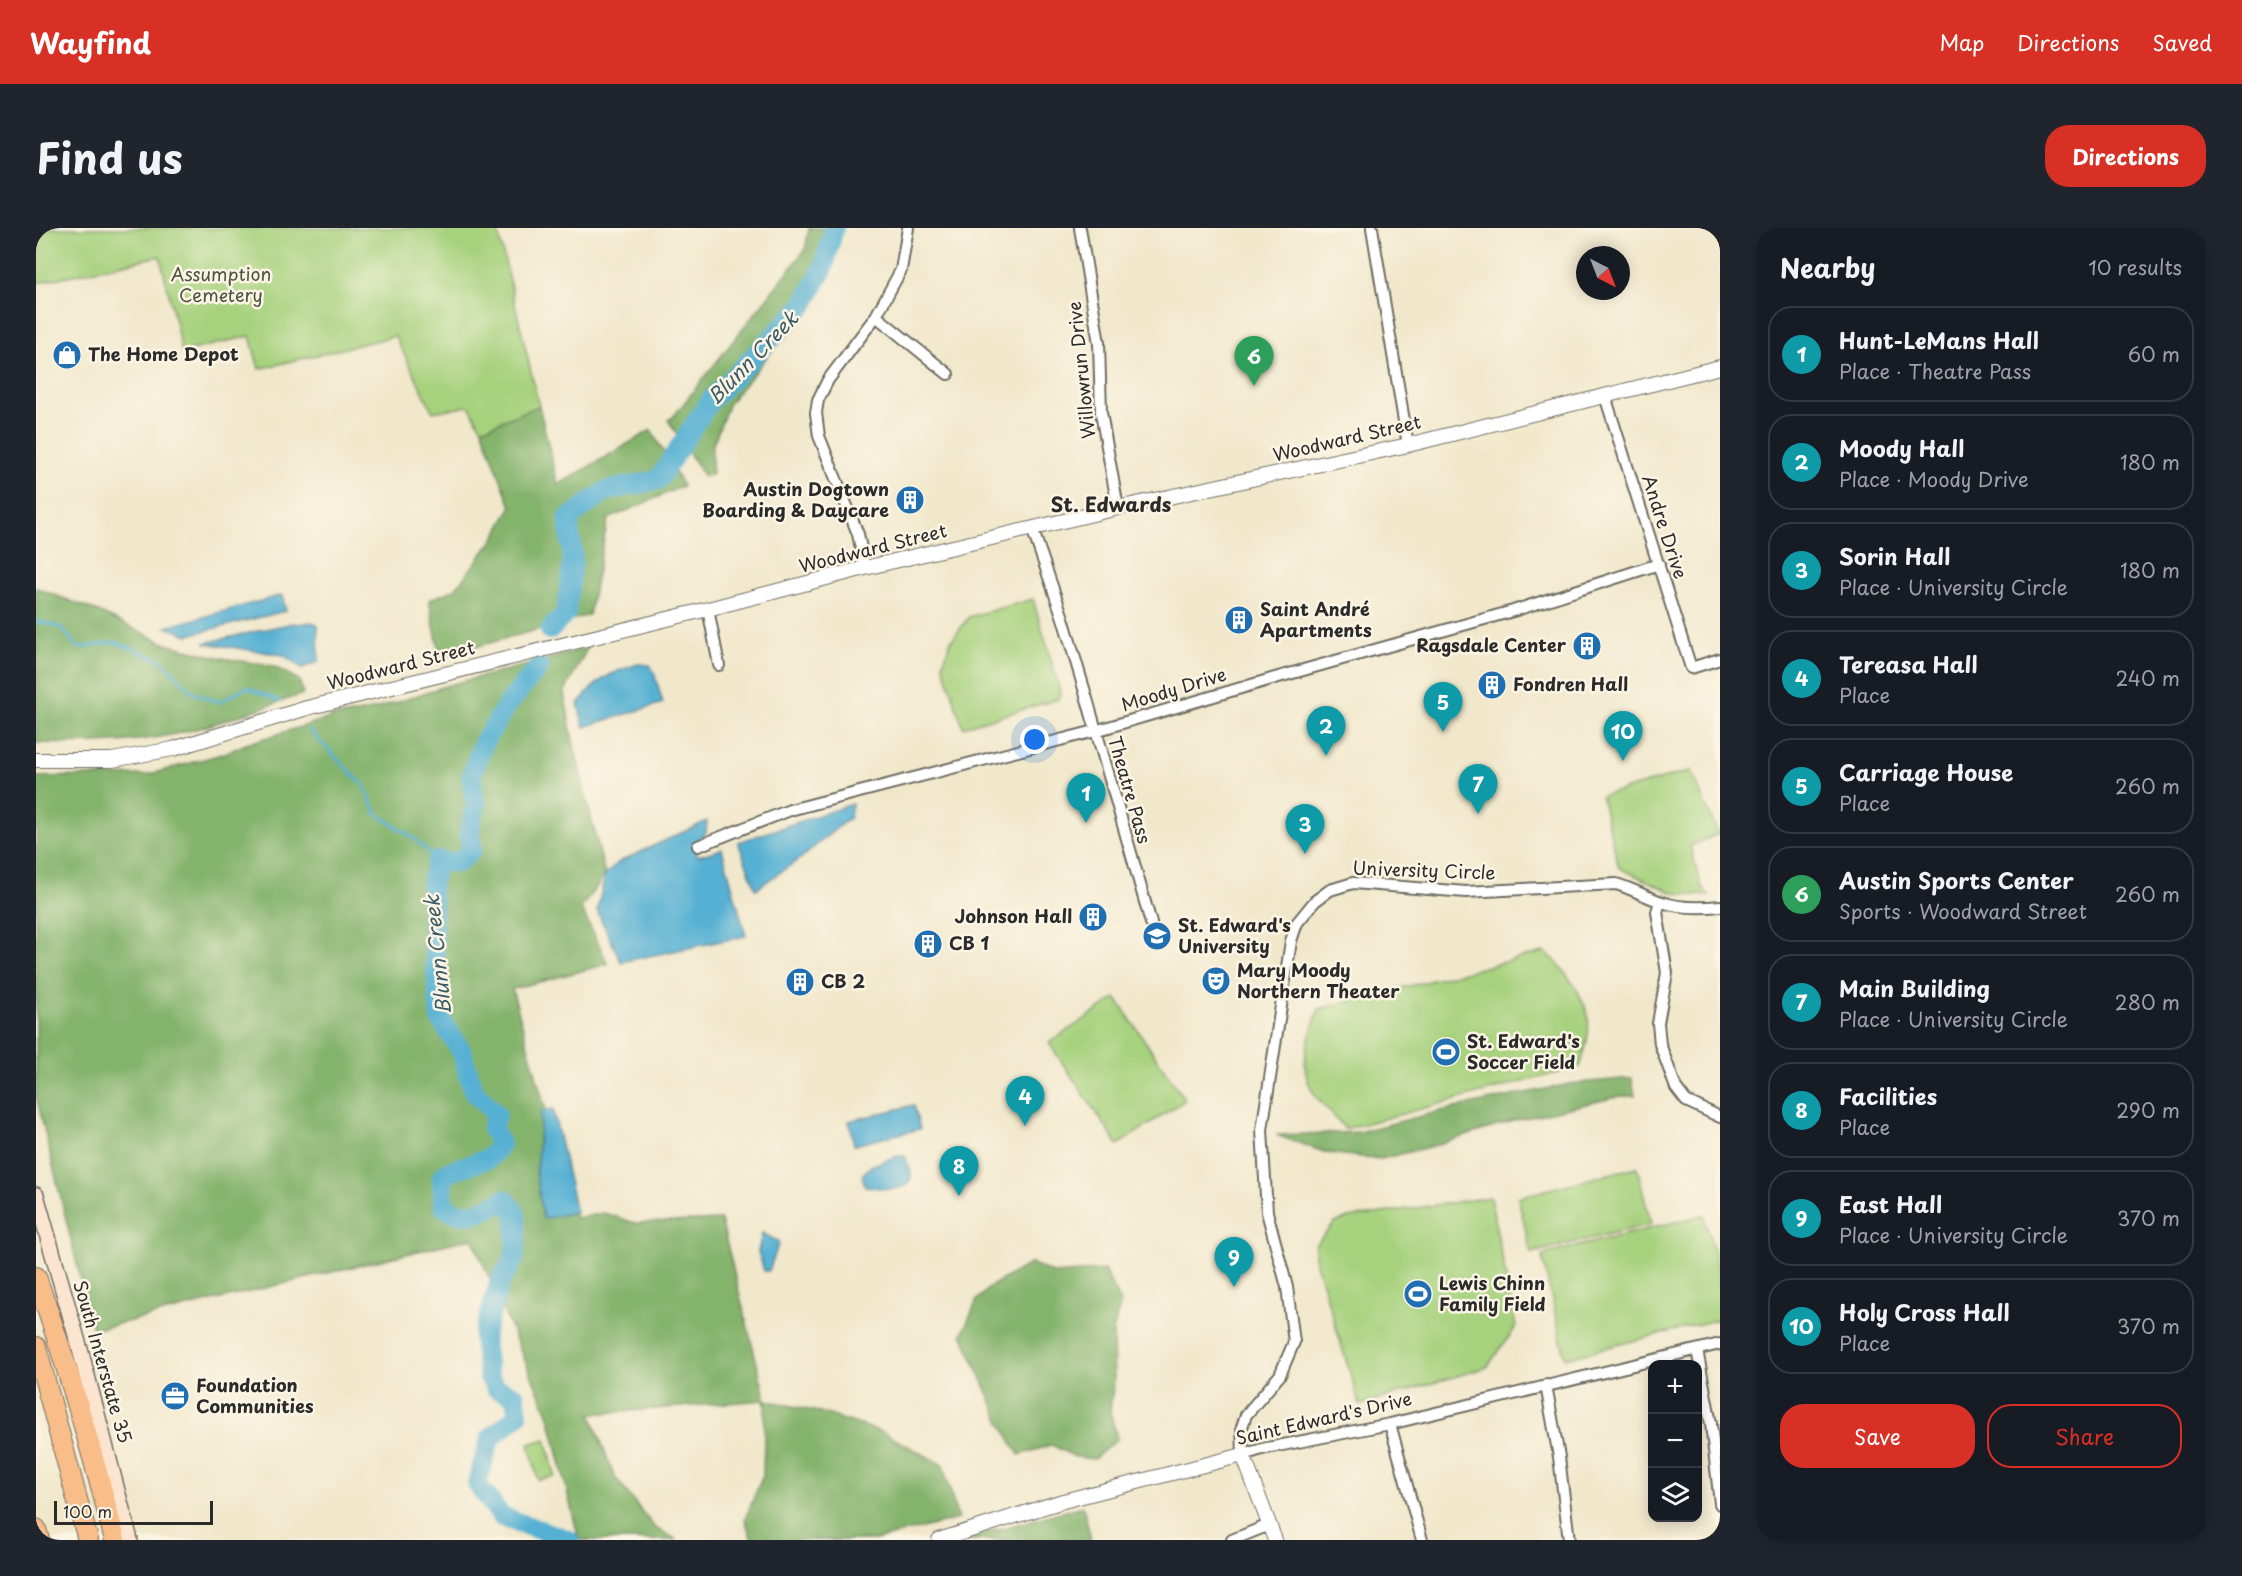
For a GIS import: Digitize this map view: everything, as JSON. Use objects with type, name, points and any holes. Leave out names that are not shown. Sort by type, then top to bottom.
[{"type":"highway","points":[[36,1277],[63,1355],[116,1540]]},
{"type":"highway","points":[[36,1347],[88,1540]]},
{"type":"highway","points":[[36,1529],[39,1540]]},
{"type":"main road","name":"South Interstate 35","points":[[36,1196],[81,1353],[130,1540]]},
{"type":"street","points":[[865,568],[858,534],[819,436],[816,413],[818,400],[828,380],[876,316],[901,270],[908,228]]},
{"type":"street","name":"Willowrun Drive","points":[[1080,228],[1099,343],[1101,413],[1118,508]]},
{"type":"street","points":[[1372,228],[1408,445]]},
{"type":"street","points":[[876,316],[948,374]]},
{"type":"street","name":"Woodward Street","points":[[36,760],[112,760],[172,749],[307,708],[865,568],[1118,508],[1408,445],[1720,367]]},
{"type":"street","name":"Andre Drive","points":[[1605,396],[1691,668],[1720,659]]},
{"type":"street","name":"Theatre Pass","points":[[1032,528],[1063,618],[1150,924]]},
{"type":"street","name":"Moody Drive","points":[[698,846],[747,825],[800,808],[1095,731],[1513,611],[1659,564]]},
{"type":"street","points":[[708,609],[719,665]]},
{"type":"street","name":"University Circle","points":[[1243,1455],[1242,1427],[1246,1415],[1280,1375],[1294,1342],[1287,1287],[1267,1212],[1263,1130],[1291,941],[1297,923],[1304,913],[1330,890],[1353,883],[1466,892],[1616,884],[1636,890],[1660,902],[1691,906],[1720,906]]},
{"type":"street","points":[[1660,902],[1658,912],[1667,973],[1658,1023],[1660,1044],[1676,1088],[1686,1101],[1720,1117]]},
{"type":"street","name":"Saint Edward's Drive","points":[[939,1540],[1063,1501],[1262,1449],[1389,1424],[1720,1344]]},
{"type":"street","points":[[1697,1350],[1711,1424],[1720,1504]]},
{"type":"street","points":[[1546,1385],[1559,1457],[1569,1540]]},
{"type":"street","points":[[1389,1424],[1422,1540]]},
{"type":"street","points":[[1243,1455],[1275,1540]]},
{"type":"street","points":[[1232,1540],[1269,1525]]},
{"type":"green space","name":"Assumption Cemetery","points":[[36,228],[497,228],[539,406],[482,429],[469,406],[433,412],[395,336],[259,369],[250,336],[182,352],[160,256],[36,283]]},
{"type":"green space","points":[[809,228],[839,228],[829,262],[806,310],[729,403],[712,447],[712,473],[704,477],[668,420],[673,417],[805,250]]},
{"type":"green space","points":[[539,406],[558,485],[651,430],[683,486],[608,519],[589,615],[440,657],[429,600],[455,589],[493,540],[511,507],[482,429]]},
{"type":"green space","points":[[36,588],[92,609],[166,644],[222,658],[273,666],[299,680],[303,694],[222,722],[159,737],[100,743],[36,743]]},
{"type":"green space","points":[[1033,599],[1061,694],[1058,699],[963,727],[943,664],[950,642],[969,617]]},
{"type":"green space","points":[[588,647],[564,693],[574,746],[605,875],[581,908],[608,964],[512,989],[576,1218],[604,1213],[635,1223],[721,1220],[766,1400],[823,1413],[882,1432],[943,1465],[958,1519],[875,1540],[752,1540],[745,1519],[763,1475],[765,1400],[591,1414],[614,1476],[655,1528],[677,1540],[579,1540],[549,1416],[472,1238],[93,1330],[36,1096],[36,777],[147,775],[222,754],[249,743],[336,716],[377,708],[442,687]]},
{"type":"green space","points":[[1691,771],[1718,834],[1690,846],[1701,885],[1710,896],[1674,893],[1619,868],[1601,796]]},
{"type":"green space","name":"St. Edward's Soccer Field","points":[[1543,952],[1555,960],[1564,971],[1587,1011],[1587,1042],[1580,1067],[1345,1129],[1312,1090],[1305,1060],[1319,1009]]},
{"type":"green space","points":[[1116,998],[1185,1100],[1118,1145],[1049,1043]]},
{"type":"green space","points":[[1632,1078],[1635,1096],[1621,1096],[1517,1120],[1433,1146],[1381,1159],[1327,1153],[1276,1135],[1359,1132],[1445,1110],[1569,1084]]},
{"type":"green space","points":[[1637,1167],[1651,1224],[1531,1253],[1518,1197]]},
{"type":"green space","name":"Lewis Chinn Family Field","points":[[1490,1197],[1516,1327],[1487,1367],[1360,1405],[1315,1260],[1315,1245],[1335,1223],[1348,1218]]},
{"type":"green space","points":[[1704,1215],[1720,1276],[1720,1319],[1565,1358],[1542,1255]]},
{"type":"green space","points":[[1031,1263],[1054,1274],[1104,1270],[1121,1302],[1113,1331],[1114,1380],[1110,1411],[1117,1439],[1094,1459],[1075,1457],[1052,1445],[1019,1455],[1002,1425],[962,1334],[977,1300],[991,1286]]},
{"type":"green space","points":[[546,1439],[555,1476],[538,1480],[529,1444]]},
{"type":"green space","points":[[1083,1506],[1091,1540],[959,1540]]},
{"type":"water","points":[[282,595],[286,611],[188,635],[166,627]]},
{"type":"water","points":[[312,622],[318,625],[319,662],[302,668],[283,655],[204,643],[293,623]]},
{"type":"water","points":[[638,664],[650,665],[663,703],[584,727],[578,704],[604,678]]},
{"type":"water","points":[[852,804],[850,817],[801,858],[756,889],[738,842]]},
{"type":"water","points":[[707,821],[706,833],[693,844],[698,856],[722,849],[746,936],[621,962],[597,911],[605,875],[619,862]]},
{"type":"water","points":[[914,1105],[920,1129],[854,1145],[849,1121]]},
{"type":"water","points":[[553,1109],[576,1212],[543,1219],[536,1173],[541,1111]]},
{"type":"water","points":[[897,1156],[905,1156],[910,1170],[910,1181],[906,1185],[892,1189],[865,1186],[862,1175],[871,1166]]},
{"type":"water","points":[[762,1233],[779,1242],[769,1271],[764,1271],[758,1252]]},
{"type":"waterway","name":"Blunn Creek","points":[[550,630],[566,613],[573,559],[568,519],[606,491],[658,480],[710,401],[803,306],[823,269],[834,228]]},
{"type":"waterway","points":[[36,621],[60,627],[78,648],[116,642],[161,660],[195,694],[220,702],[246,687],[280,701]]},
{"type":"waterway","name":"Blunn Creek","points":[[539,667],[507,705],[483,743],[471,778],[476,804],[469,831],[472,849],[458,863],[437,861],[431,884],[440,1018],[462,1052],[473,1090],[496,1114],[492,1128],[500,1144],[490,1158],[448,1172],[442,1177],[444,1207],[468,1214],[505,1199],[516,1214],[516,1245],[513,1261],[500,1281],[483,1337],[489,1377],[497,1389],[515,1396],[518,1415],[490,1439],[477,1484],[502,1517],[569,1540]]},
{"type":"waterway","points":[[308,729],[364,786],[377,814],[415,839],[437,861]]},
{"type":"place","name":"The Home Depot","points":[[67,355]]},
{"type":"place","name":"Austin Sports Center","points":[[1254,386]]},
{"type":"place","name":"Austin Dogtown Boarding & Daycare","points":[[910,500]]},
{"type":"place","name":"Saint André Apartments","points":[[1239,620]]},
{"type":"place","name":"Ragsdale Center","points":[[1587,646]]},
{"type":"place","name":"Fondren Hall","points":[[1492,685]]},
{"type":"place","name":"Carriage House","points":[[1443,732]]},
{"type":"place","name":"Moody Hall","points":[[1326,756]]},
{"type":"place","name":"Holy Cross Hall","points":[[1623,761]]},
{"type":"place","name":"Main Building","points":[[1478,814]]},
{"type":"place","name":"Hunt-LeMans Hall","points":[[1086,823]]},
{"type":"place","name":"Sorin Hall","points":[[1305,854]]},
{"type":"place","name":"Johnson Hall","points":[[1093,917]]},
{"type":"place","name":"St. Edward's University","points":[[1157,936]]},
{"type":"place","name":"CB 1","points":[[928,944]]},
{"type":"place","name":"Mary Moody Northern Theater","points":[[1216,981]]},
{"type":"place","name":"CB 2","points":[[800,982]]},
{"type":"place","name":"St. Edward's Soccer Field","points":[[1446,1052]]},
{"type":"place","name":"Tereasa Hall","points":[[1025,1126]]},
{"type":"place","name":"Facilities","points":[[959,1196]]},
{"type":"place","name":"East Hall","points":[[1234,1287]]},
{"type":"place","name":"Lewis Chinn Family Field","points":[[1418,1294]]},
{"type":"place","name":"Foundation Communities","points":[[175,1396]]},
{"type":"district","name":"St. Edwards","points":[[1111,505]]}]
